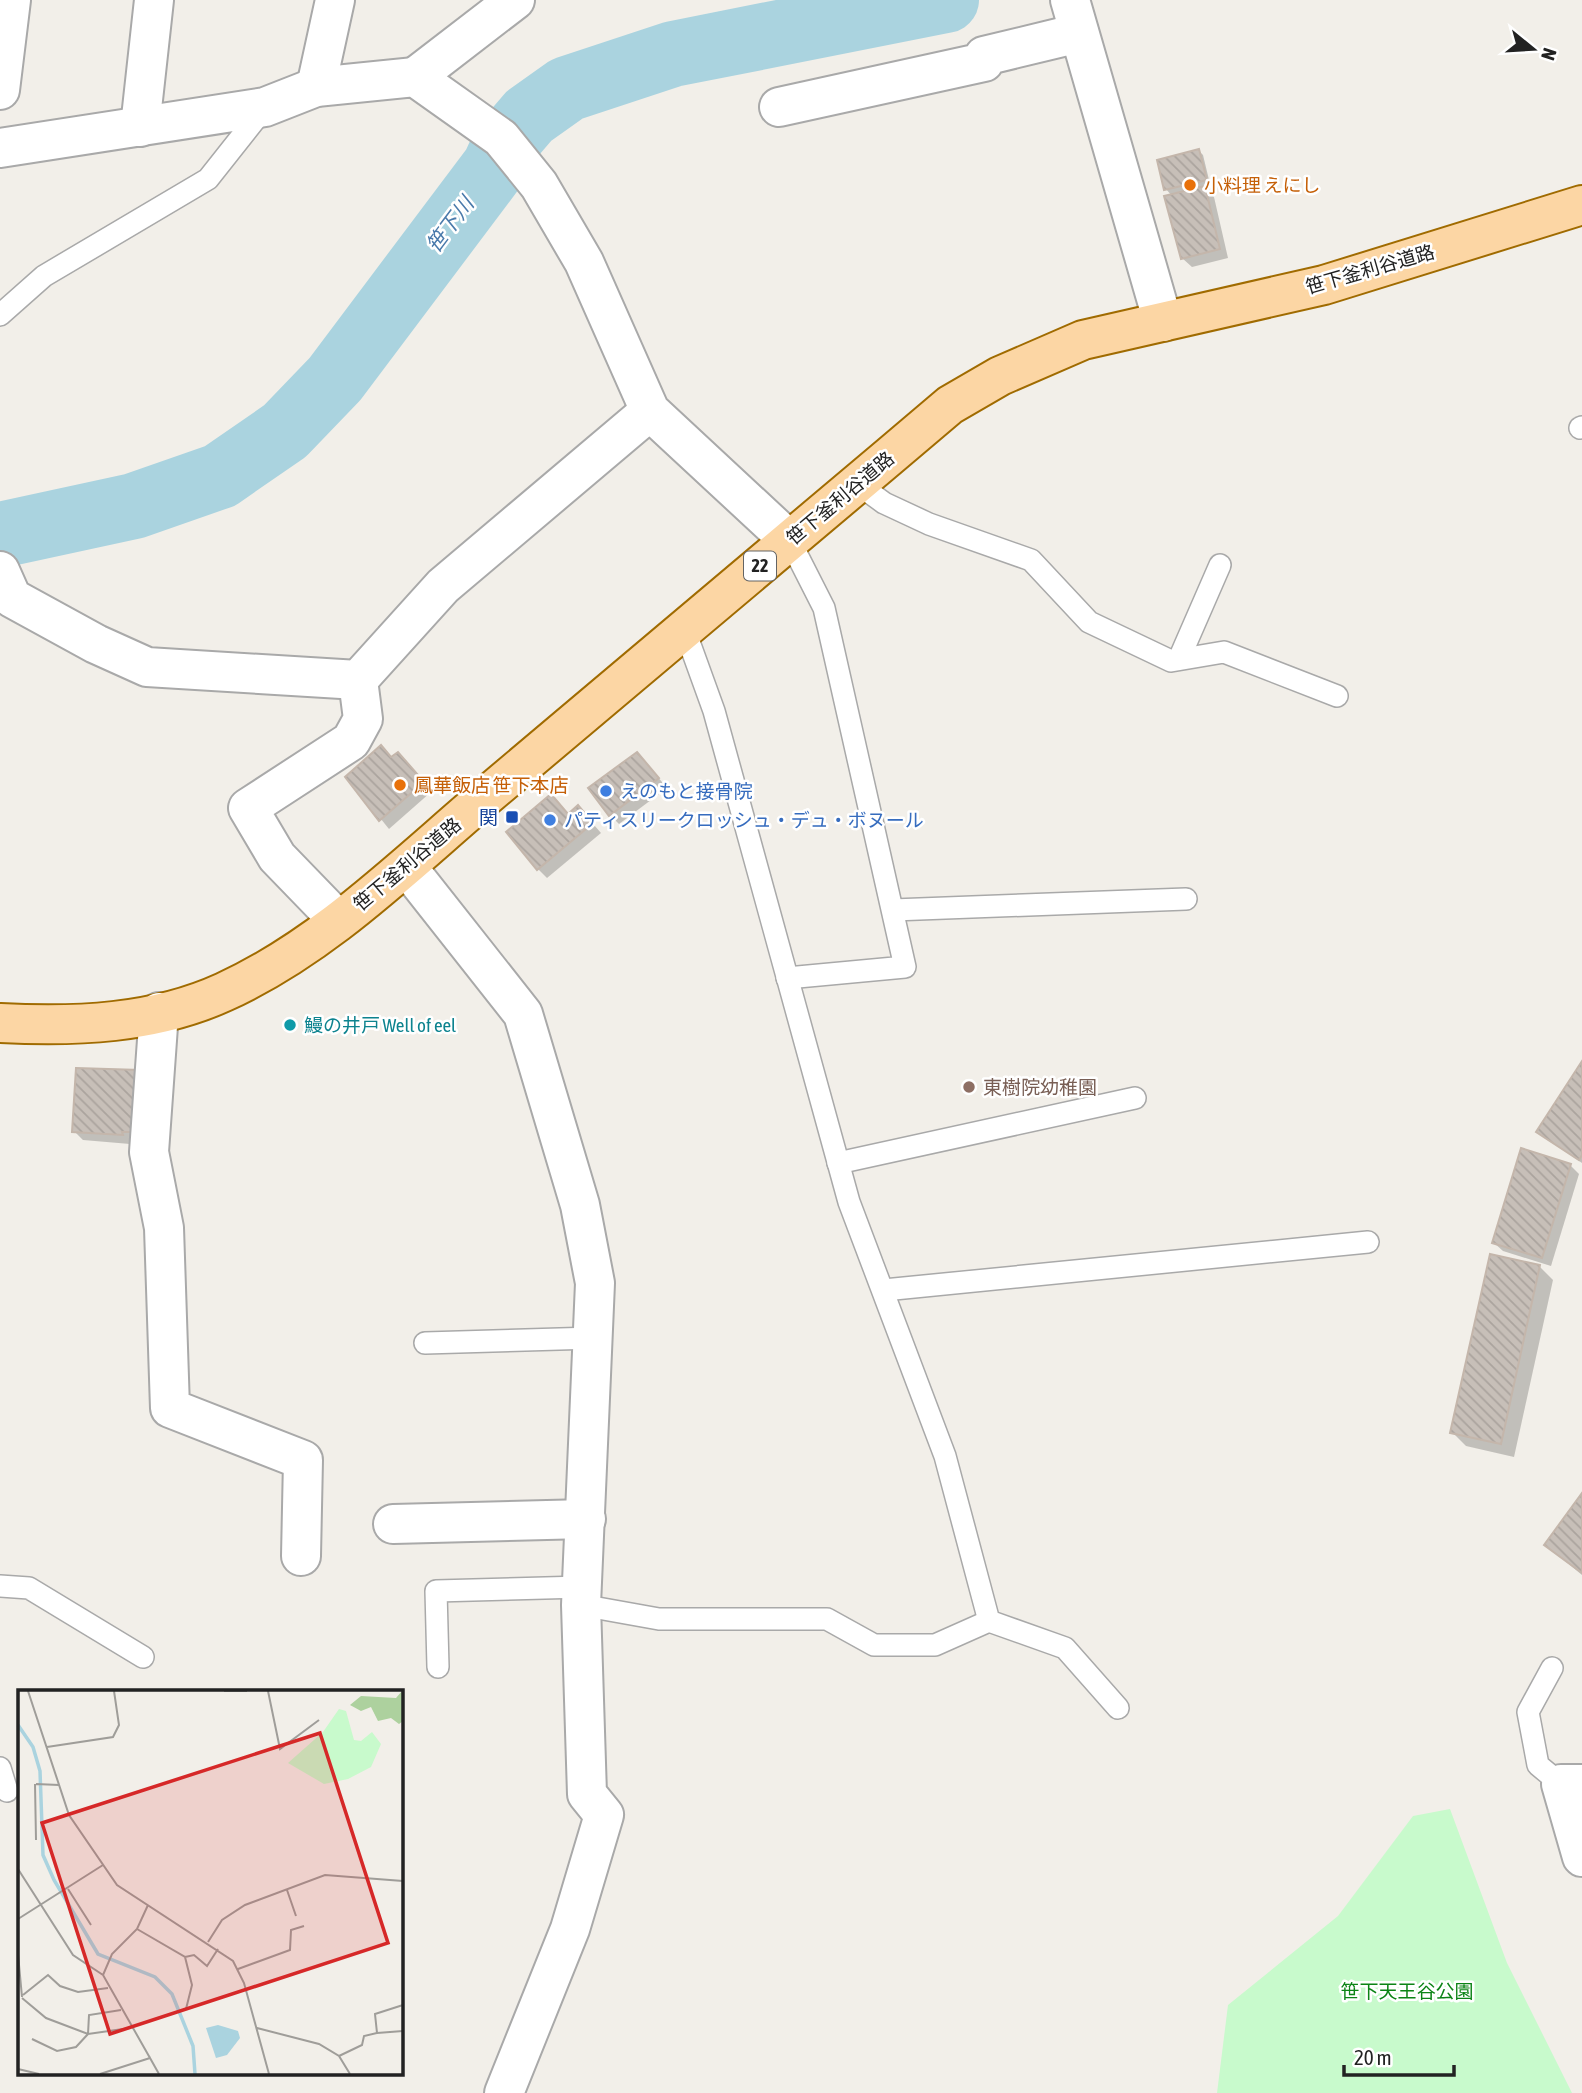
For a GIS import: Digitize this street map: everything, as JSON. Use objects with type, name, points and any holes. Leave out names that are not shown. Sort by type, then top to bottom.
[{"type":"main road","name":"笹下釜利谷道路","points":[[0,1023],[103,1024],[159,1013],[222,993],[293,954],[407,867],[684,628],[950,405],[1000,376],[1083,340],[1324,285],[1582,205]]},
{"type":"street","points":[[0,90],[11,0]]},
{"type":"street","points":[[140,127],[154,0]]},
{"type":"street","points":[[316,87],[335,0]]},
{"type":"street","points":[[0,148],[265,107],[316,87],[415,77],[515,0]]},
{"type":"street","points":[[779,107],[984,62],[984,56],[1075,16],[1163,322]]},
{"type":"street","points":[[415,77],[500,138],[539,185],[584,262],[650,411],[790,541]]},
{"type":"street","points":[[338,920],[276,857],[248,808],[351,741],[363,719],[358,680],[443,586],[650,411]]},
{"type":"street","points":[[0,571],[12,598],[96,644],[147,667],[358,680]]},
{"type":"street","points":[[407,867],[523,1014],[580,1205],[595,1283],[582,1596],[587,1794],[604,1815],[570,1928],[505,2093]]},
{"type":"street","points":[[159,1013],[149,1152],[164,1228],[170,1408],[303,1460],[301,1556]]},
{"type":"street","points":[[393,1524],[586,1519]]},
{"type":"street","points":[[1571,1784],[1582,1857]]},
{"type":"lane","points":[[0,315],[44,276],[208,179],[265,107]]},
{"type":"lane","points":[[858,484],[884,503],[929,524],[1031,560],[1089,622],[1171,661],[1224,652],[1337,696]]},
{"type":"lane","points":[[787,978],[905,967],[824,608],[790,541]]},
{"type":"lane","points":[[1180,659],[1220,565]]},
{"type":"lane","points":[[684,628],[714,711],[849,1202],[944,1456],[989,1621]]},
{"type":"lane","points":[[893,910],[1186,899]]},
{"type":"lane","points":[[838,1163],[1135,1098]]},
{"type":"lane","points":[[884,1290],[1368,1242]]},
{"type":"lane","points":[[425,1343],[594,1338]]},
{"type":"lane","points":[[0,1586],[29,1588],[143,1657]]},
{"type":"lane","points":[[438,1667],[436,1591],[582,1596],[659,1619],[827,1619],[874,1645],[935,1645],[989,1621],[1065,1648],[1118,1708]]},
{"type":"lane","points":[[1552,1668],[1528,1712],[1538,1765],[1571,1784]]},
{"type":"lane","points":[[0,1768],[7,1791]]},
{"type":"green space","name":"笹下天王谷公園","points":[[1450,1809],[1507,1963],[1572,2093],[1217,2093],[1228,2005],[1338,1916],[1413,1816]]},
{"type":"building","points":[[1199,149],[1207,180],[1164,190],[1157,160]]},
{"type":"building","points":[[1205,186],[1220,249],[1181,259],[1164,196]]},
{"type":"building","points":[[381,745],[391,757],[398,752],[424,782],[379,821],[345,777]]},
{"type":"building","points":[[637,752],[659,778],[609,816],[588,788]]},
{"type":"building","points":[[551,794],[568,814],[578,805],[593,823],[537,870],[506,832]]},
{"type":"building","points":[[1582,1061],[1582,1155],[1579,1160],[1536,1132]]},
{"type":"building","points":[[76,1068],[140,1070],[133,1132],[122,1132],[123,1135],[72,1132]]},
{"type":"building","points":[[1521,1148],[1571,1164],[1542,1258],[1492,1243]]},
{"type":"building","points":[[1490,1254],[1540,1265],[1501,1444],[1450,1433]]},
{"type":"building","points":[[1582,1493],[1582,1573],[1544,1545]]},
{"type":"waterway","name":"笹下川","points":[[0,535],[134,506],[220,476],[285,431],[335,379],[495,166],[505,144],[529,116],[567,89],[673,54],[946,0]]},
{"type":"place","name":"小料理 えにし","points":[[1190,185]]},
{"type":"place","name":"鳳華飯店 笹下本店","points":[[400,785]]},
{"type":"place","name":"えのもと接骨院","points":[[606,791]]},
{"type":"place","name":"関","points":[[512,817]]},
{"type":"place","name":"パティスリークロッシュ・デュ・ボヌール","points":[[550,820]]},
{"type":"place","name":"鰻の井戸 Well of eel","points":[[290,1025]]},
{"type":"place","name":"東樹院幼稚園","points":[[969,1087]]}]
